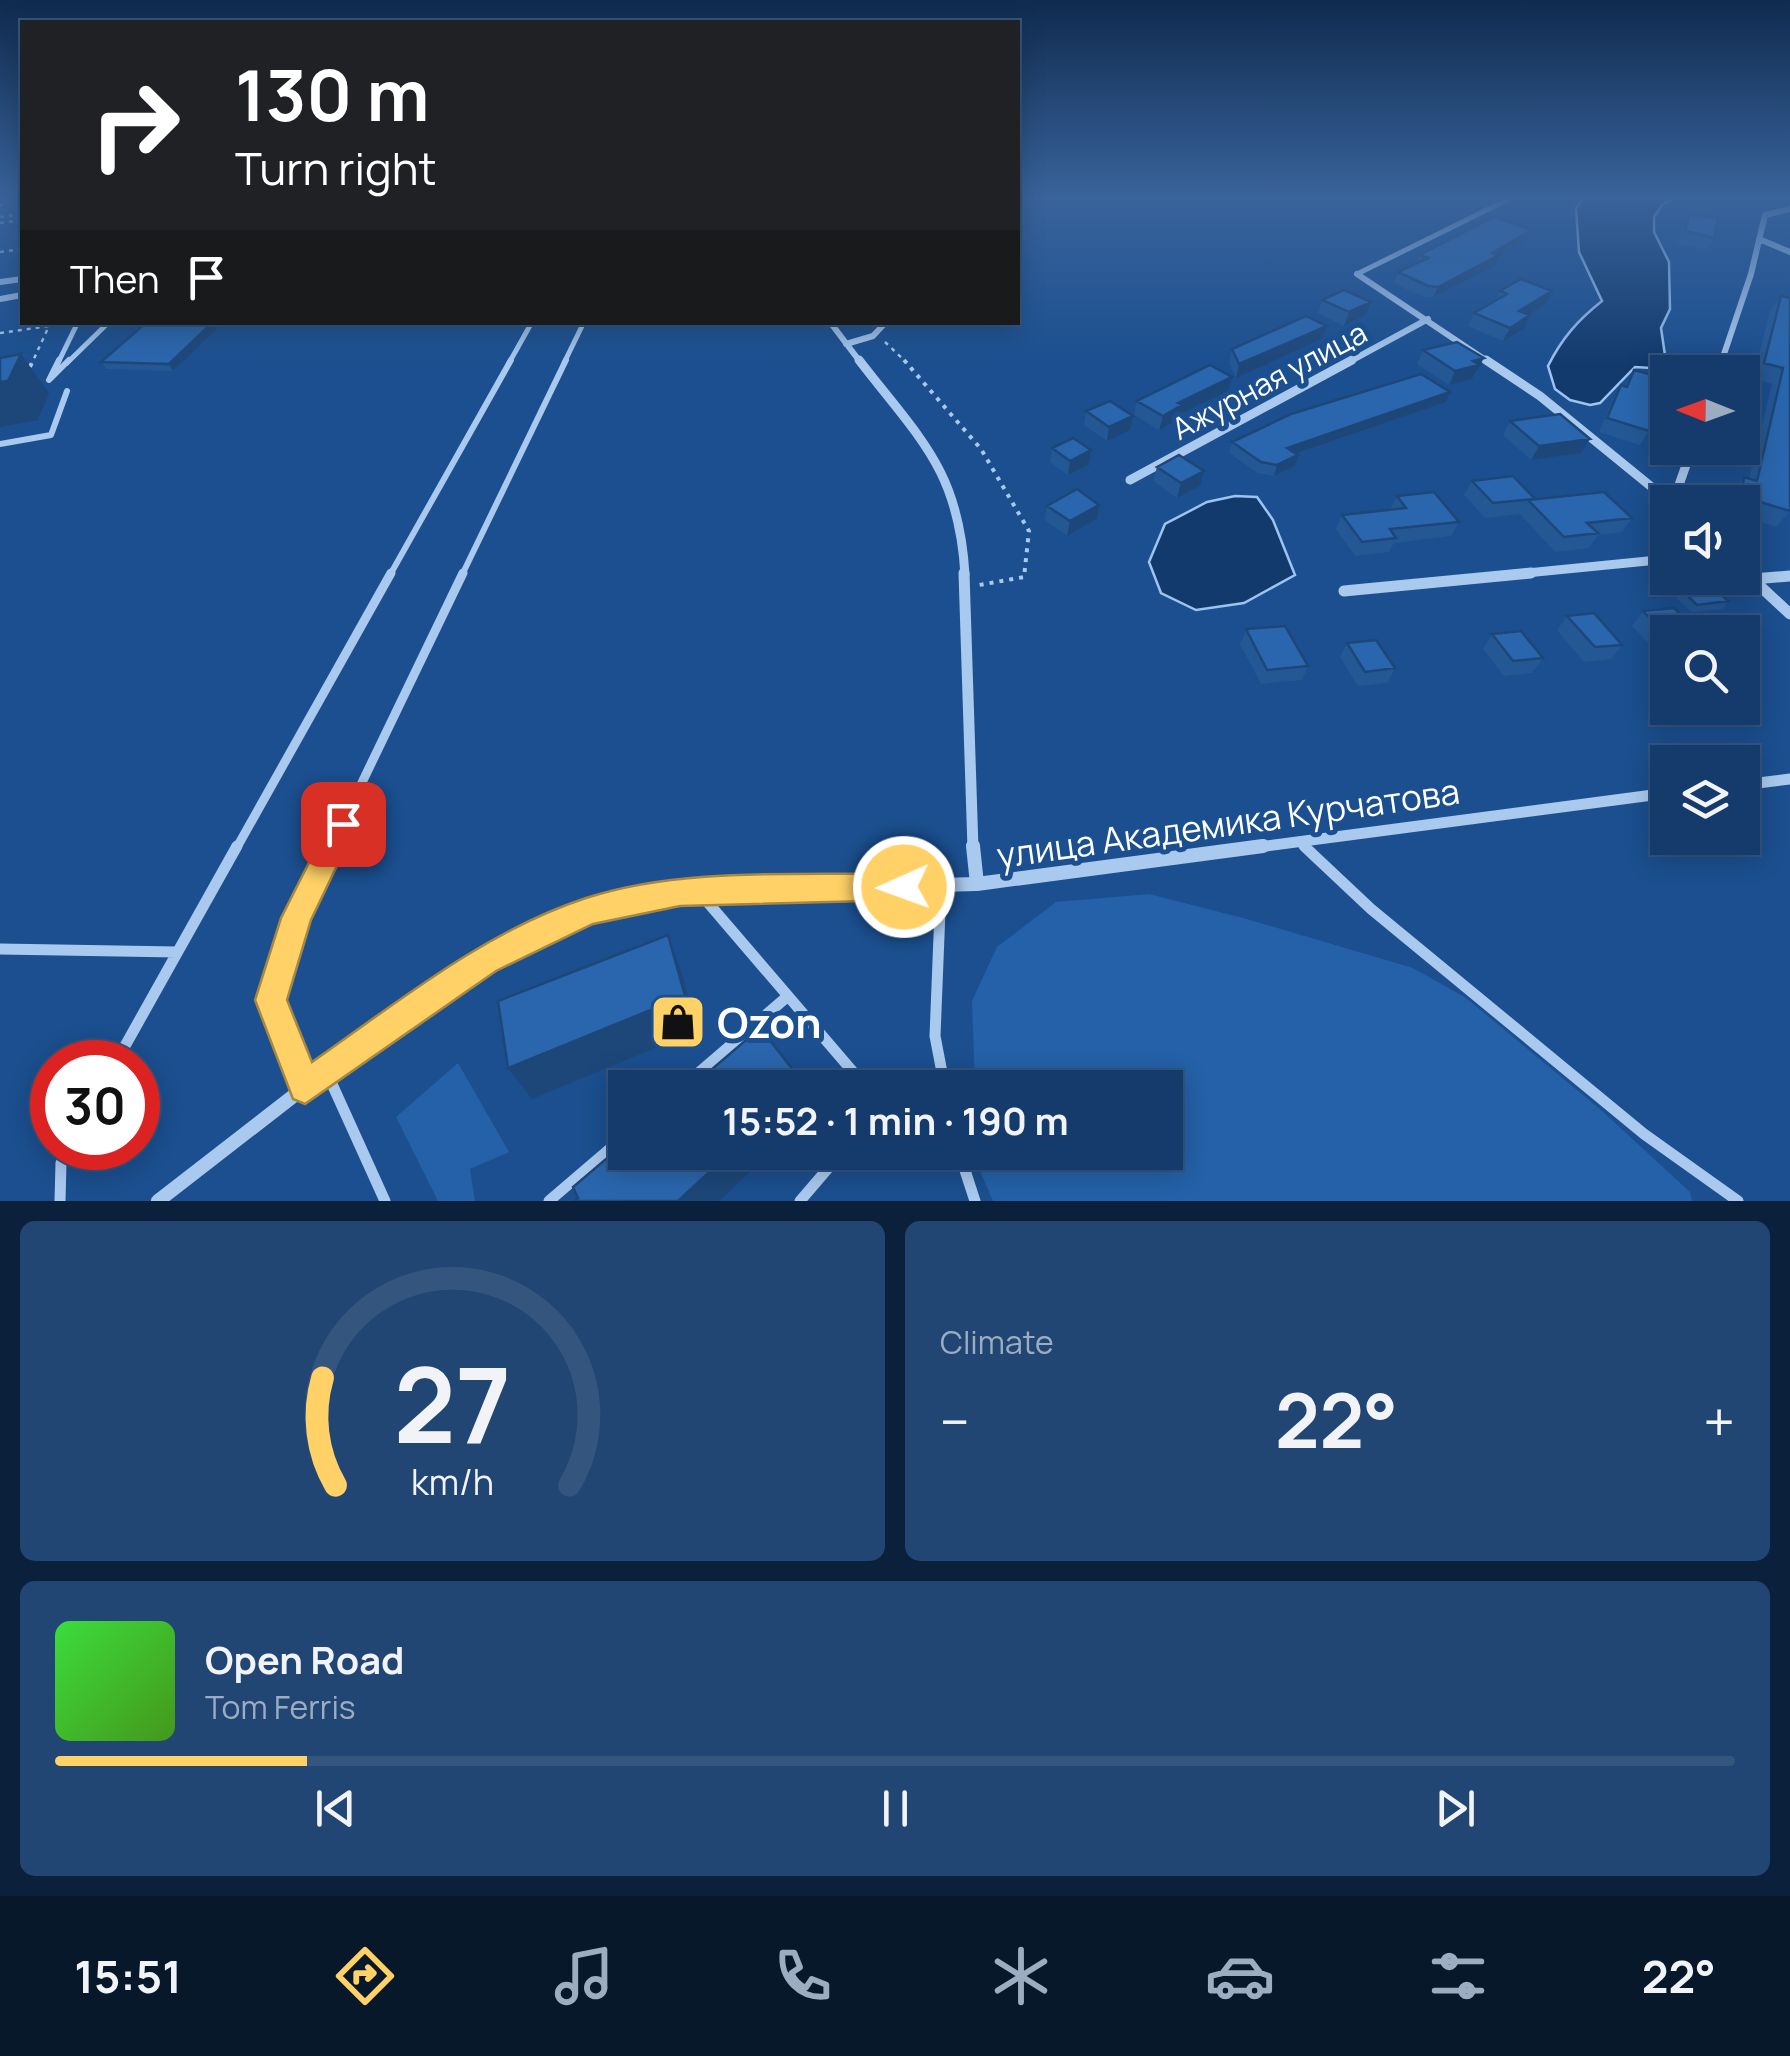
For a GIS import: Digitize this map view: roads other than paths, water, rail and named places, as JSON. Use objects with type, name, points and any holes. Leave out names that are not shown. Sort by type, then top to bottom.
[{"type":"street","points":[[1723,355],[1756,253]]},
{"type":"street","points":[[1358,274],[1540,396],[1650,485]]},
{"type":"street","name":"Ажурная улица","points":[[1130,480],[1428,319]]},
{"type":"street","name":"улица Академика Курчатова","points":[[832,325],[938,462],[952,488],[965,588],[970,828],[977,884],[1650,794]]},
{"type":"street","points":[[846,344],[873,336],[883,325]]},
{"type":"street","points":[[1344,591],[1650,561]]},
{"type":"street","points":[[1760,578],[1790,576]]},
{"type":"street","points":[[1760,586],[1790,614]]},
{"type":"street","points":[[1760,782],[1790,780]]},
{"type":"street","points":[[158,1201],[305,1087],[458,978],[526,938],[589,910],[698,891],[977,884]]},
{"type":"lane","points":[[1358,274],[1400,253]]},
{"type":"lane","points":[[76,325],[49,380],[106,325]]},
{"type":"lane","points":[[128,1040],[530,325]]},
{"type":"lane","points":[[305,1087],[271,1000],[296,918],[583,325]]},
{"type":"lane","points":[[0,444],[51,434],[67,392]]},
{"type":"lane","points":[[1300,842],[1364,906],[1498,1010],[1653,1144],[1738,1201]]},
{"type":"lane","points":[[941,886],[935,1036],[942,1070]]},
{"type":"lane","points":[[698,891],[851,1070]]},
{"type":"lane","points":[[0,949],[176,952]]},
{"type":"lane","points":[[703,1070],[788,996]]},
{"type":"lane","points":[[326,1072],[385,1201]]},
{"type":"lane","points":[[549,1201],[608,1151]]},
{"type":"lane","points":[[60,1170],[60,1201]]},
{"type":"lane","points":[[800,1201],[827,1170]]},
{"type":"lane","points":[[965,1170],[976,1201]]},
{"type":"place","name":"Ozon","points":[[678,1022]]}]
